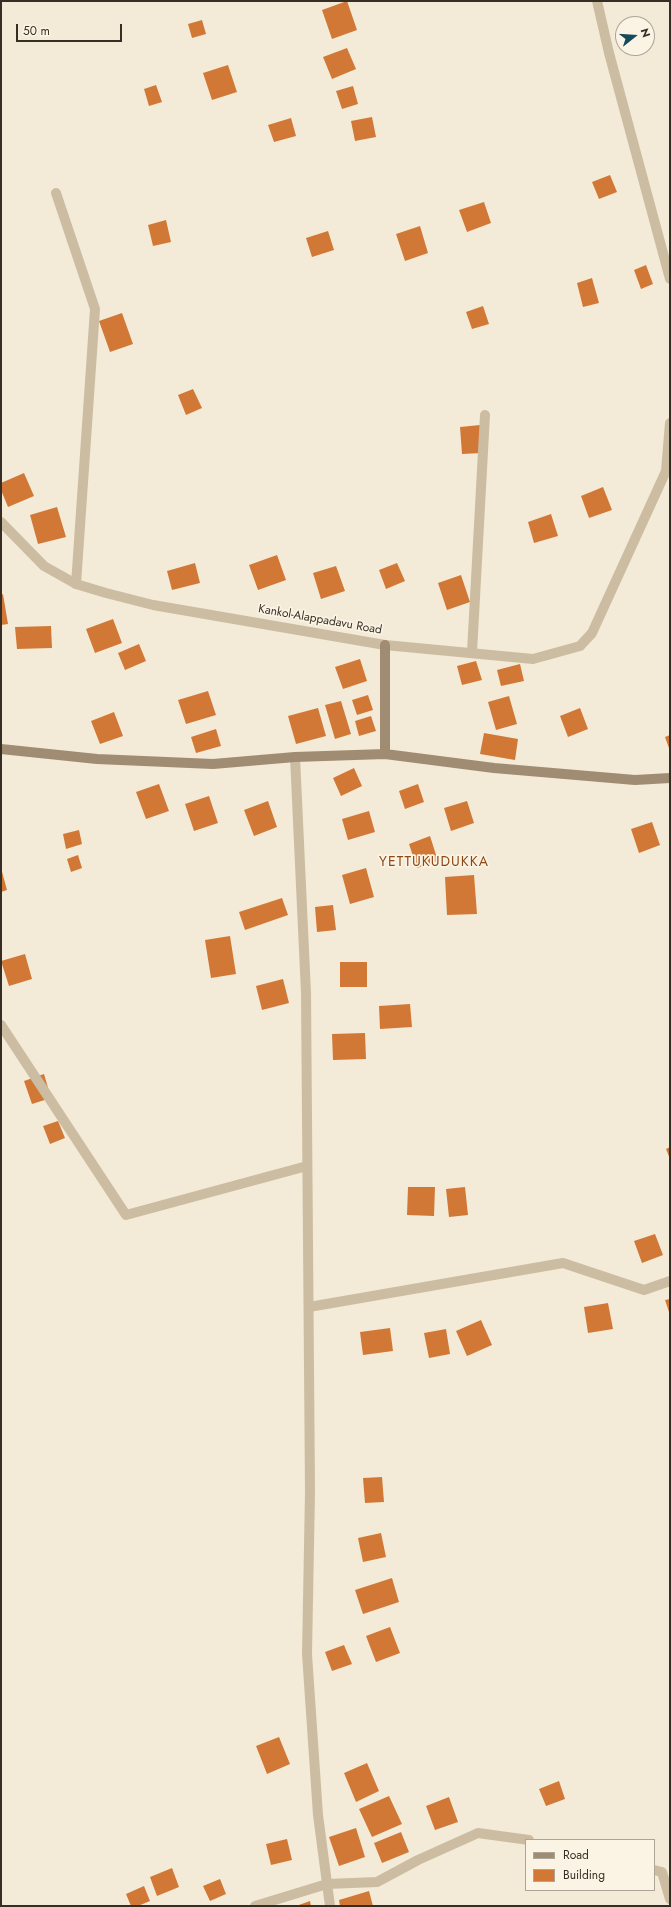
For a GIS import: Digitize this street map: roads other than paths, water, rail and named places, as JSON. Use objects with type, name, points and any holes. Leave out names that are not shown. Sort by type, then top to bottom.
[{"type":"main road","name":"Kankol-Alappadavu Road","points":[[385,645],[385,754]]},
{"type":"main road","points":[[1,749],[97,759],[213,764],[295,757],[385,754],[494,768],[634,780],[670,778]]},
{"type":"street","points":[[597,1],[609,53],[670,279]]},
{"type":"street","points":[[56,193],[95,309],[76,584]]},
{"type":"street","points":[[472,652],[485,415]]},
{"type":"street","points":[[385,645],[472,652],[533,659],[580,646],[592,633],[666,471],[670,423]]},
{"type":"street","name":"Kankol-Alappadavu Road","points":[[1,522],[44,566],[76,584],[153,605],[385,645]]},
{"type":"street","points":[[295,757],[306,993],[310,1492],[307,1654],[318,1815],[330,1906]]},
{"type":"street","points":[[1,1025],[126,1215],[307,1166]]},
{"type":"street","points":[[309,1307],[564,1263],[644,1290],[670,1281]]},
{"type":"street","points":[[255,1906],[327,1884],[377,1882],[418,1860],[478,1833],[525,1839]]},
{"type":"street","points":[[655,1870],[662,1872],[670,1899]]},
{"type":"district","name":"YETTUKUDUKKA","points":[[434,863]]}]
